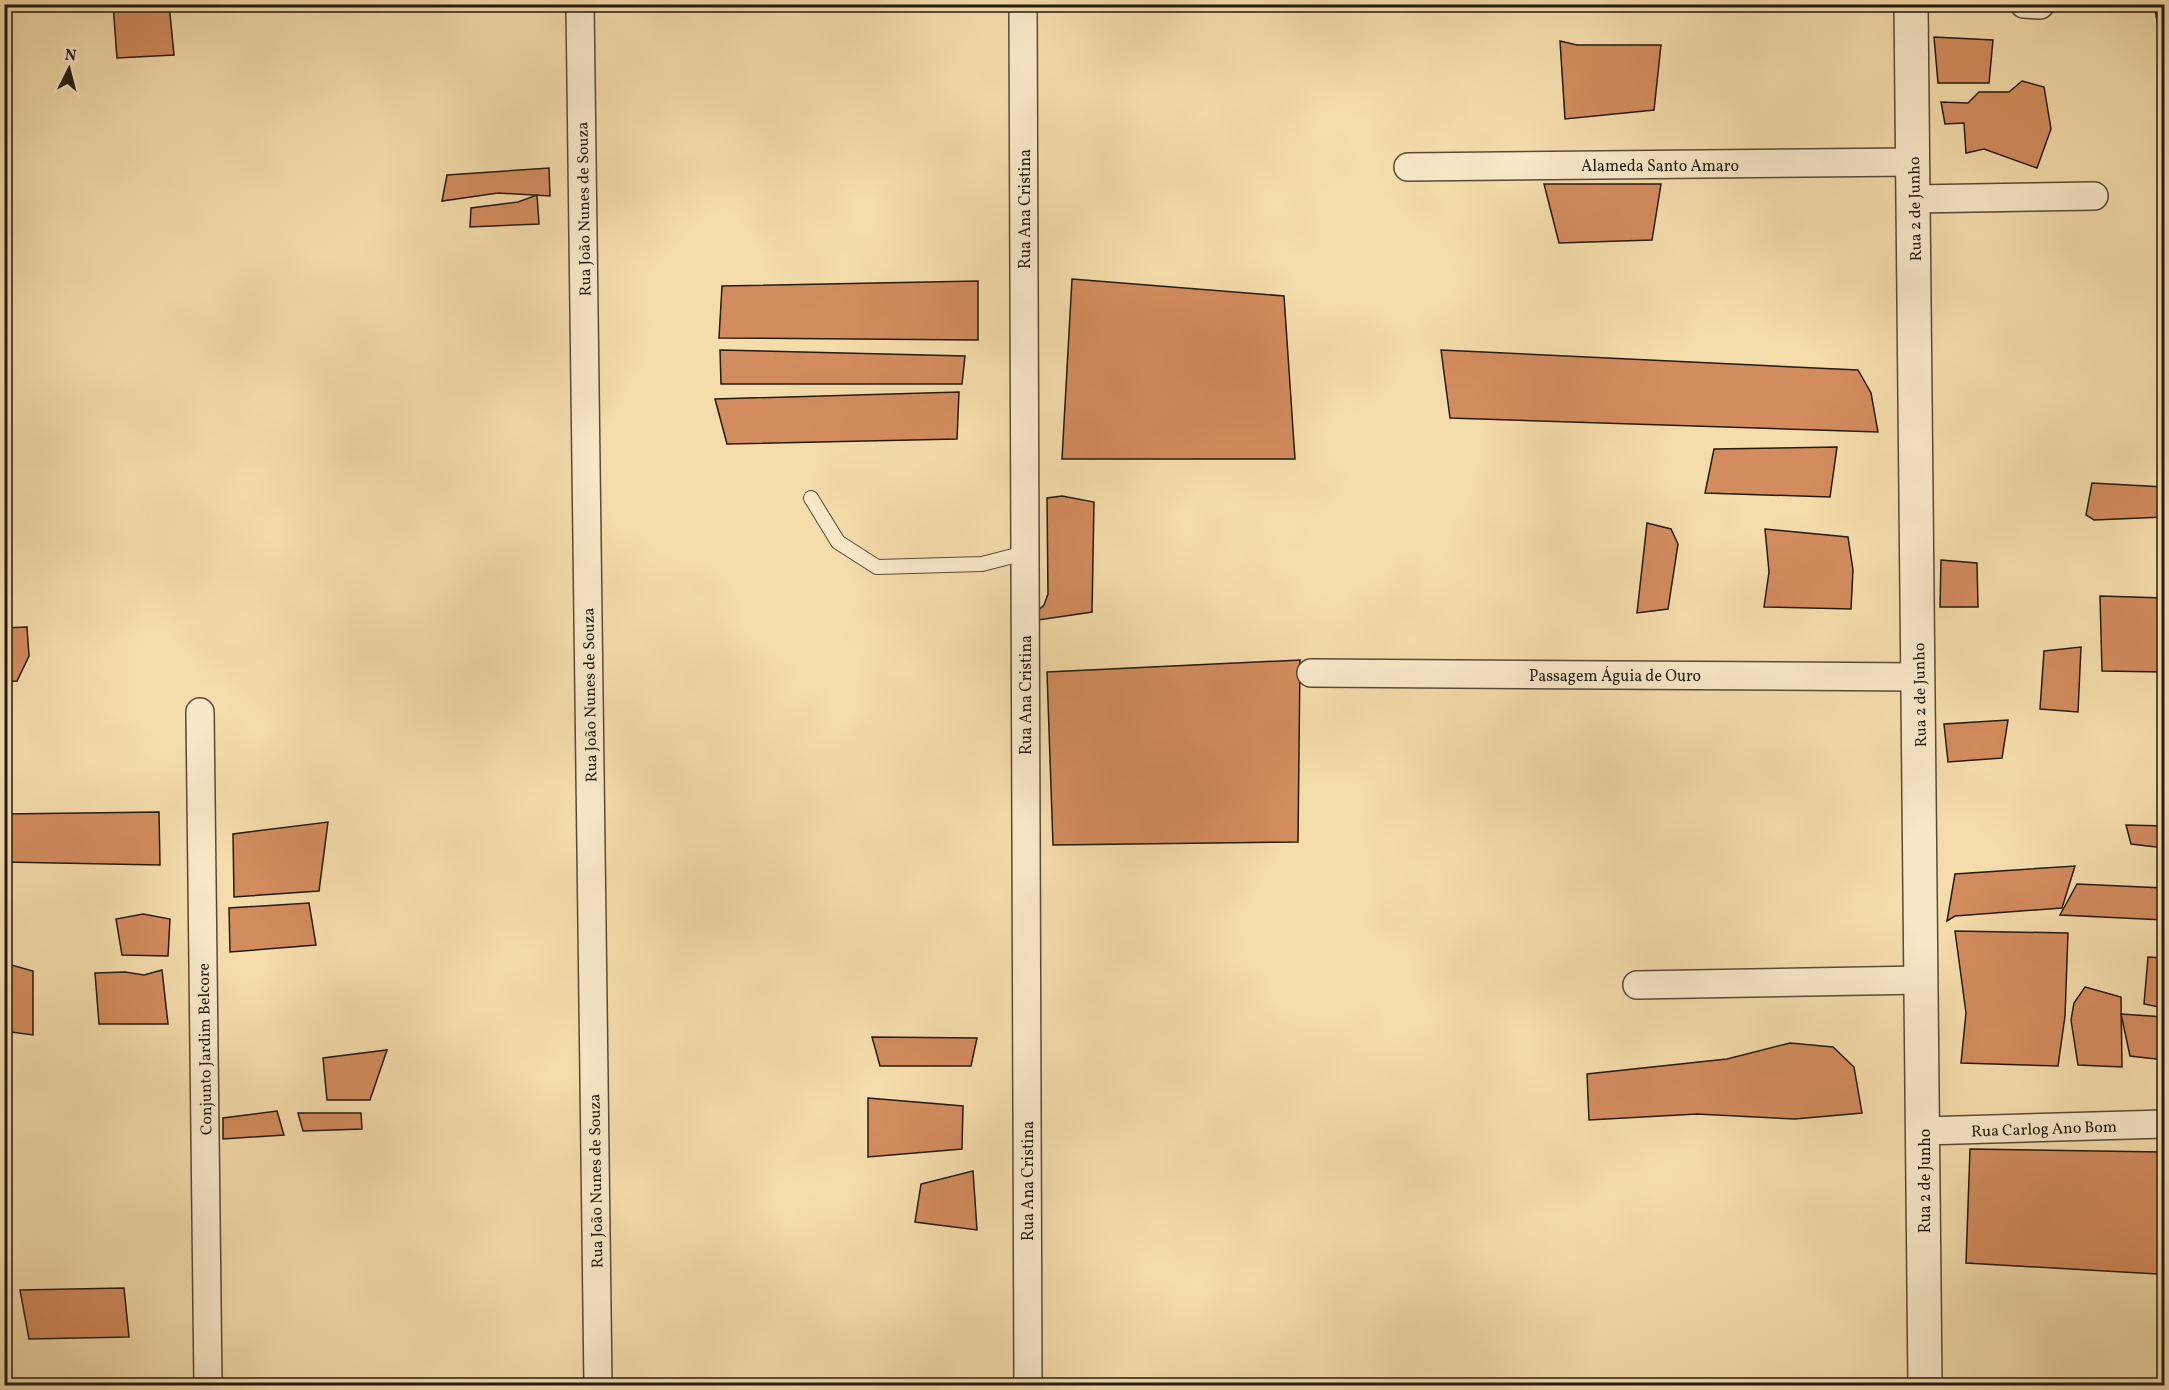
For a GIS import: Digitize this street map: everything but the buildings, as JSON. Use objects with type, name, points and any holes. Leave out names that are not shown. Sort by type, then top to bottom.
[{"type":"street","name":"Rua João Nunes de Souza","points":[[580,4],[598,1386]]},
{"type":"street","name":"Rua Ana Cristina","points":[[1023,4],[1028,1386]]},
{"type":"street","name":"Rua 2 de Junho","points":[[1911,4],[1925,1386]]},
{"type":"street","name":"Alameda Santo Amaro","points":[[1408,167],[1913,162]]},
{"type":"street","points":[[1913,199],[2094,196]]},
{"type":"street","name":"Passagem Águia de Ouro","points":[[1311,673],[1919,677]]},
{"type":"street","name":"Conjunto Jardim Belcore","points":[[200,712],[208,1386]]},
{"type":"street","points":[[1636,985],[1922,980]]},
{"type":"street","name":"Rua Carlog Ano Bom","points":[[1924,1131],[2164,1124]]},
{"type":"lane","points":[[811,498],[838,542],[878,567],[982,564],[1025,553]]}]
